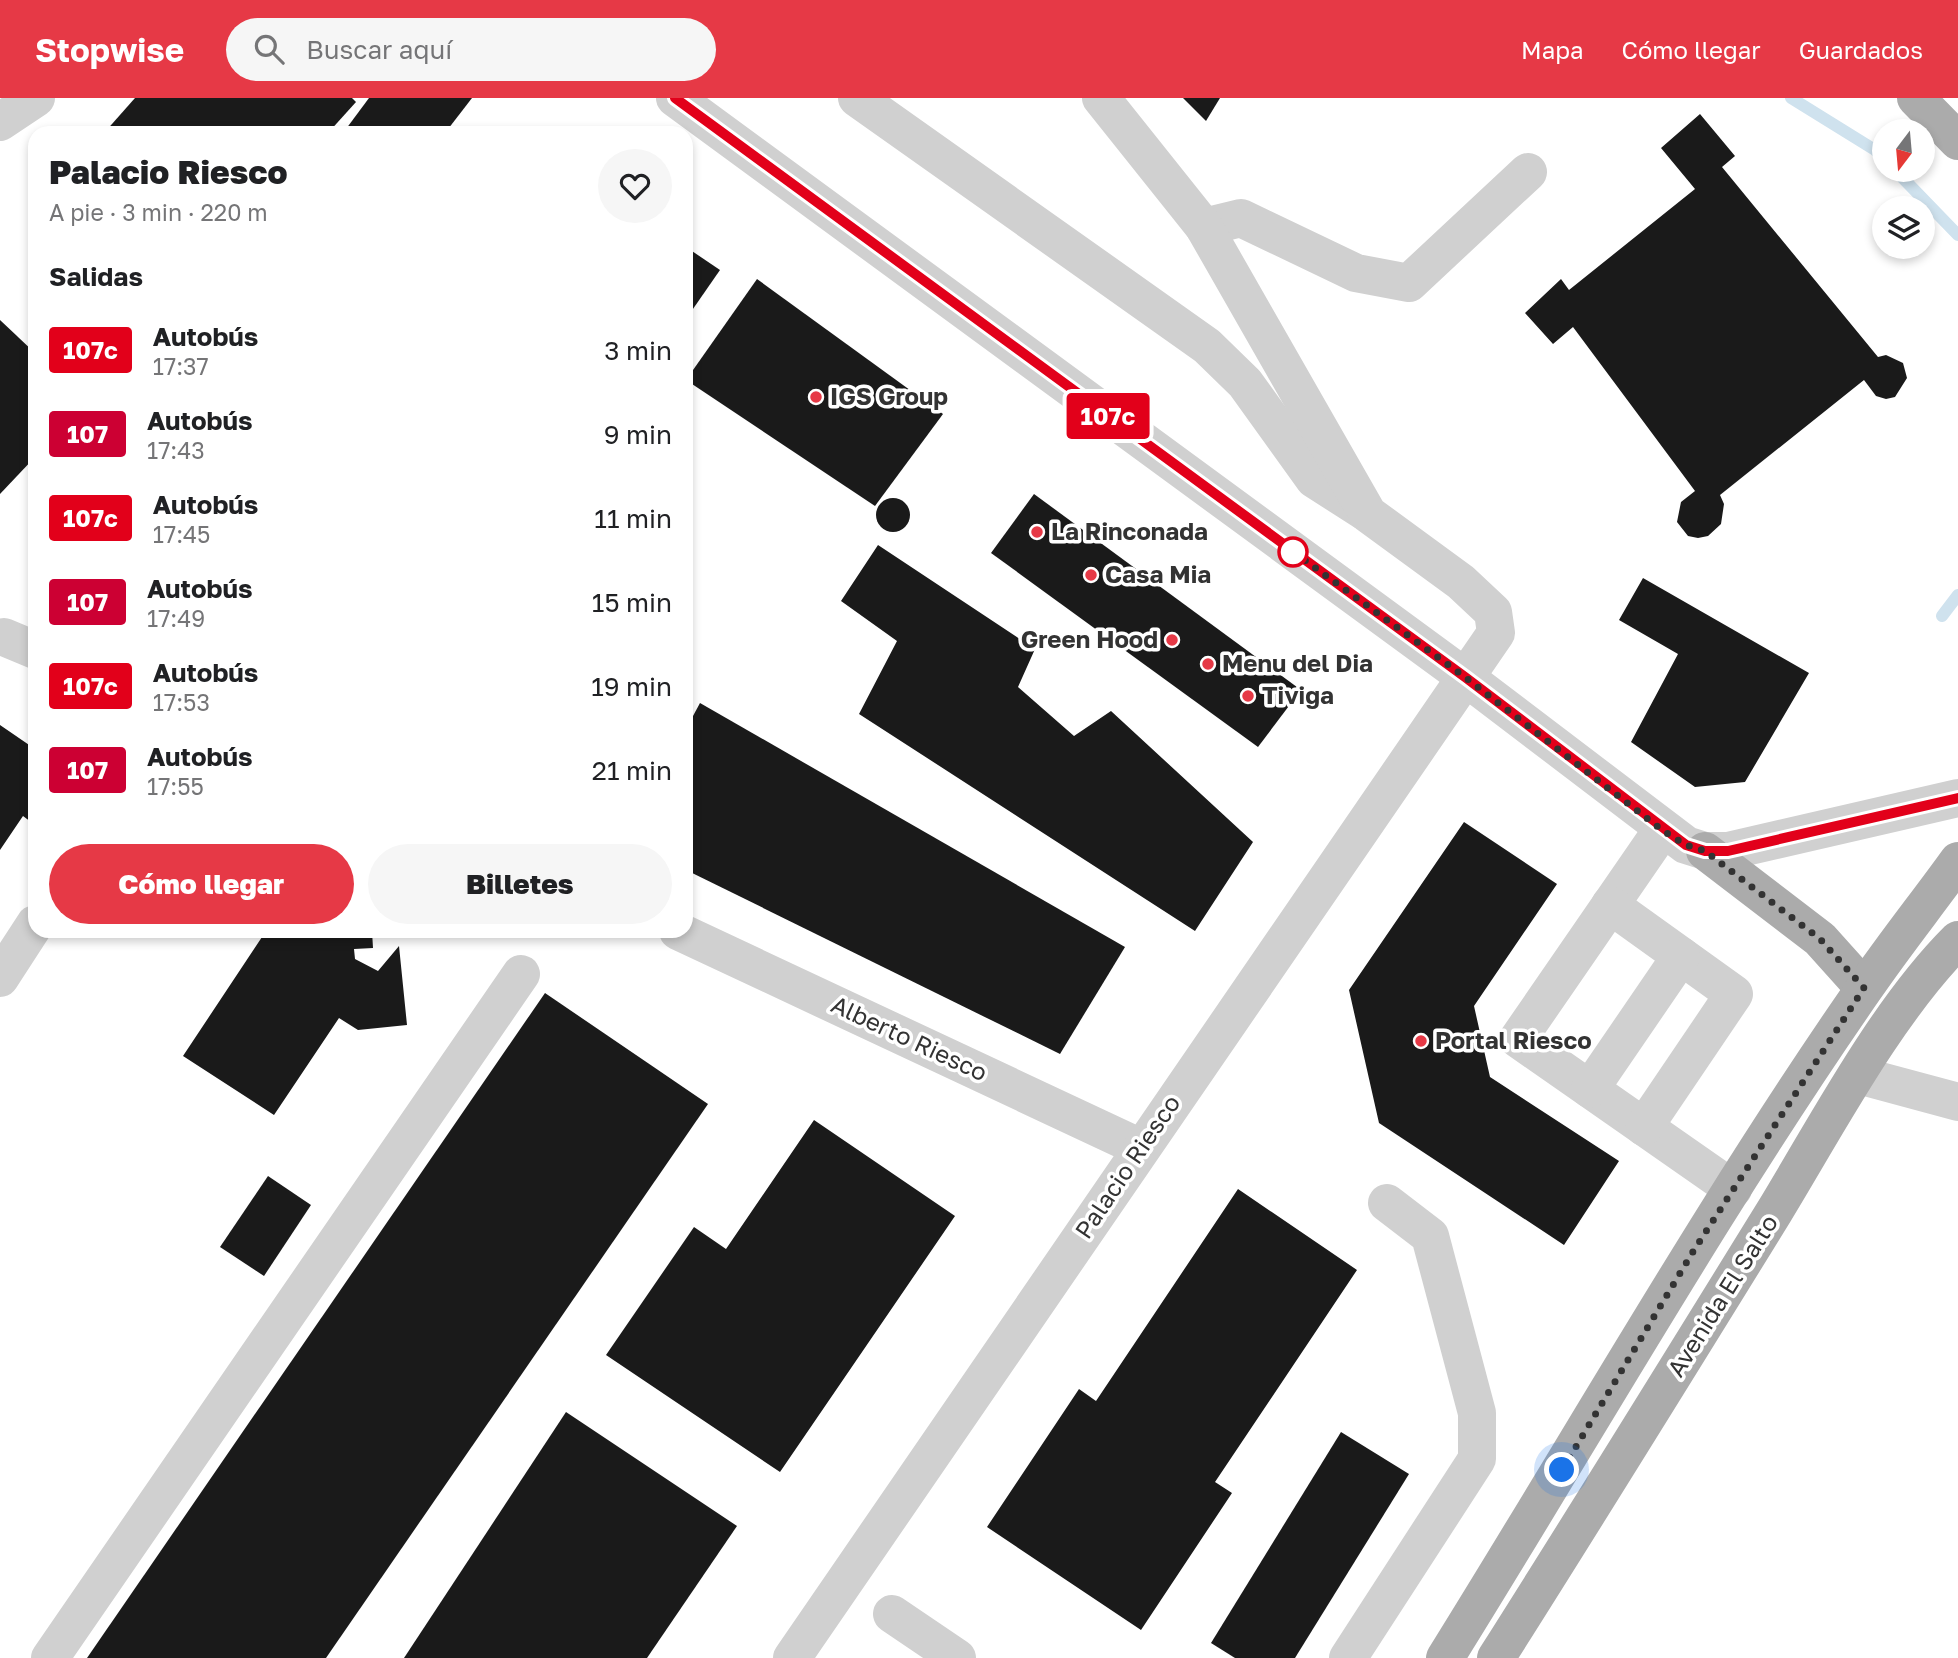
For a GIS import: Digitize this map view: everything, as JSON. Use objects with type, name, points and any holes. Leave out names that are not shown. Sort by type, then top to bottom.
[{"type":"main road","points":[[1916,98],[1958,141]]},
{"type":"main road","points":[[1705,851],[1820,939],[1864,988]]},
{"type":"main road","name":"Avenida El Salto","points":[[1446,1658],[1733,1189],[1864,988],[1958,861]]},
{"type":"main road","name":"Avenida El Salto","points":[[1496,1658],[1630,1447],[1858,1075],[1915,990],[1958,940]]},
{"type":"street","points":[[0,122],[36,98]]},
{"type":"street","points":[[674,98],[1465,677],[1662,830],[1686,845],[1705,851],[1746,848],[1958,797]]},
{"type":"street","name":"Palacio Riesco","points":[[792,1658],[1496,633],[1493,612],[1461,582],[1368,514],[1314,479],[1245,383],[1207,346],[857,98]]},
{"type":"street","points":[[1101,98],[1204,227],[1368,514]]},
{"type":"street","points":[[1204,227],[1241,218],[1356,273],[1409,284],[1528,172]]},
{"type":"street","points":[[1662,830],[1518,1039],[1733,1189]]},
{"type":"street","points":[[1611,905],[1734,994],[1644,1127]]},
{"type":"street","points":[[0,978],[28,935]]},
{"type":"street","name":"Alberto Riesco","points":[[693,938],[1141,1148]]},
{"type":"street","points":[[1590,1089],[1681,956]]},
{"type":"street","points":[[50,1658],[521,974]]},
{"type":"street","points":[[1858,1075],[1958,1102]]},
{"type":"street","points":[[1348,1658],[1477,1459],[1477,1413],[1430,1236],[1387,1203]]},
{"type":"street","points":[[892,1614],[957,1658]]},
{"type":"building","points":[[135,98],[352,98],[356,102],[334,126],[110,126]]},
{"type":"building","points":[[369,98],[472,98],[450,126],[348,126]]},
{"type":"building","points":[[1183,98],[1220,98],[1206,121]]},
{"type":"building","points":[[1700,114],[1735,156],[1722,167],[1878,357],[1886,355],[1903,363],[1907,378],[1895,397],[1886,399],[1876,396],[1864,380],[1720,495],[1724,504],[1721,524],[1708,536],[1698,538],[1688,536],[1677,522],[1681,502],[1695,491],[1573,327],[1553,344],[1525,313],[1561,279],[1569,290],[1695,189],[1661,148]]},
{"type":"building","points":[[693,252],[720,270],[693,309]]},
{"type":"building","name":"IGS Group","points":[[757,279],[943,414],[875,506],[693,385],[693,370]]},
{"type":"building","points":[[0,320],[28,346],[28,464],[0,494]]},
{"type":"building","points":[[1034,494],[1301,690],[1258,747],[991,553]]},
{"type":"building","points":[[893,498],[905,503],[910,515],[905,527],[893,532],[881,527],[876,515],[881,503]]},
{"type":"building","points":[[878,545],[1035,649],[1018,687],[1074,736],[1111,711],[1253,842],[1195,931],[859,714],[897,641],[841,601]]},
{"type":"building","points":[[1643,578],[1809,673],[1745,782],[1695,787],[1631,742],[1678,654],[1619,620]]},
{"type":"building","points":[[700,703],[1125,947],[1060,1054],[693,873],[693,716]]},
{"type":"building","points":[[0,725],[28,744],[28,820],[23,816],[0,850]]},
{"type":"building","name":"Portal Riesco","points":[[1464,822],[1557,884],[1474,1006],[1490,1077],[1619,1161],[1564,1245],[1379,1123],[1349,990]]},
{"type":"building","points":[[261,938],[372,938],[373,948],[354,949],[355,959],[378,971],[399,946],[407,1025],[358,1030],[339,1018],[274,1115],[183,1056]]},
{"type":"building","points":[[545,993],[708,1104],[326,1658],[87,1658]]},
{"type":"building","points":[[814,1120],[955,1216],[780,1472],[606,1355],[694,1227],[726,1249]]},
{"type":"building","points":[[268,1176],[311,1205],[264,1276],[220,1247]]},
{"type":"building","points":[[1238,1189],[1357,1270],[1215,1482],[1232,1493],[1141,1630],[987,1527],[1079,1389],[1096,1401]]},
{"type":"building","points":[[566,1412],[737,1526],[647,1658],[404,1658]]},
{"type":"building","points":[[1341,1432],[1409,1474],[1295,1658],[1235,1658],[1211,1643]]},
{"type":"waterway","points":[[1791,98],[1872,148]]},
{"type":"waterway","points":[[1907,182],[1958,235]]},
{"type":"waterway","points":[[1942,616],[1958,595]]},
{"type":"bus line","name":"107c","points":[[675,98],[1465,677],[1662,830],[1686,845],[1705,851],[1746,848],[1958,798]]},
{"type":"place","name":"IGS Group","points":[[816,397]]},
{"type":"place","name":"La Rinconada","points":[[1037,532]]},
{"type":"place","name":"Casa Mia","points":[[1091,575]]},
{"type":"place","name":"Green Hood","points":[[1172,640]]},
{"type":"place","name":"Menu del Dia","points":[[1208,664]]},
{"type":"place","name":"Tiviga","points":[[1248,696]]},
{"type":"place","name":"Portal Riesco","points":[[1421,1041]]},
{"type":"route","points":[[1293,552],[1284,545],[1465,677],[1662,830],[1686,845],[1705,851],[1820,939],[1838,955],[1864,988],[1694,1250],[1562,1470]]}]
